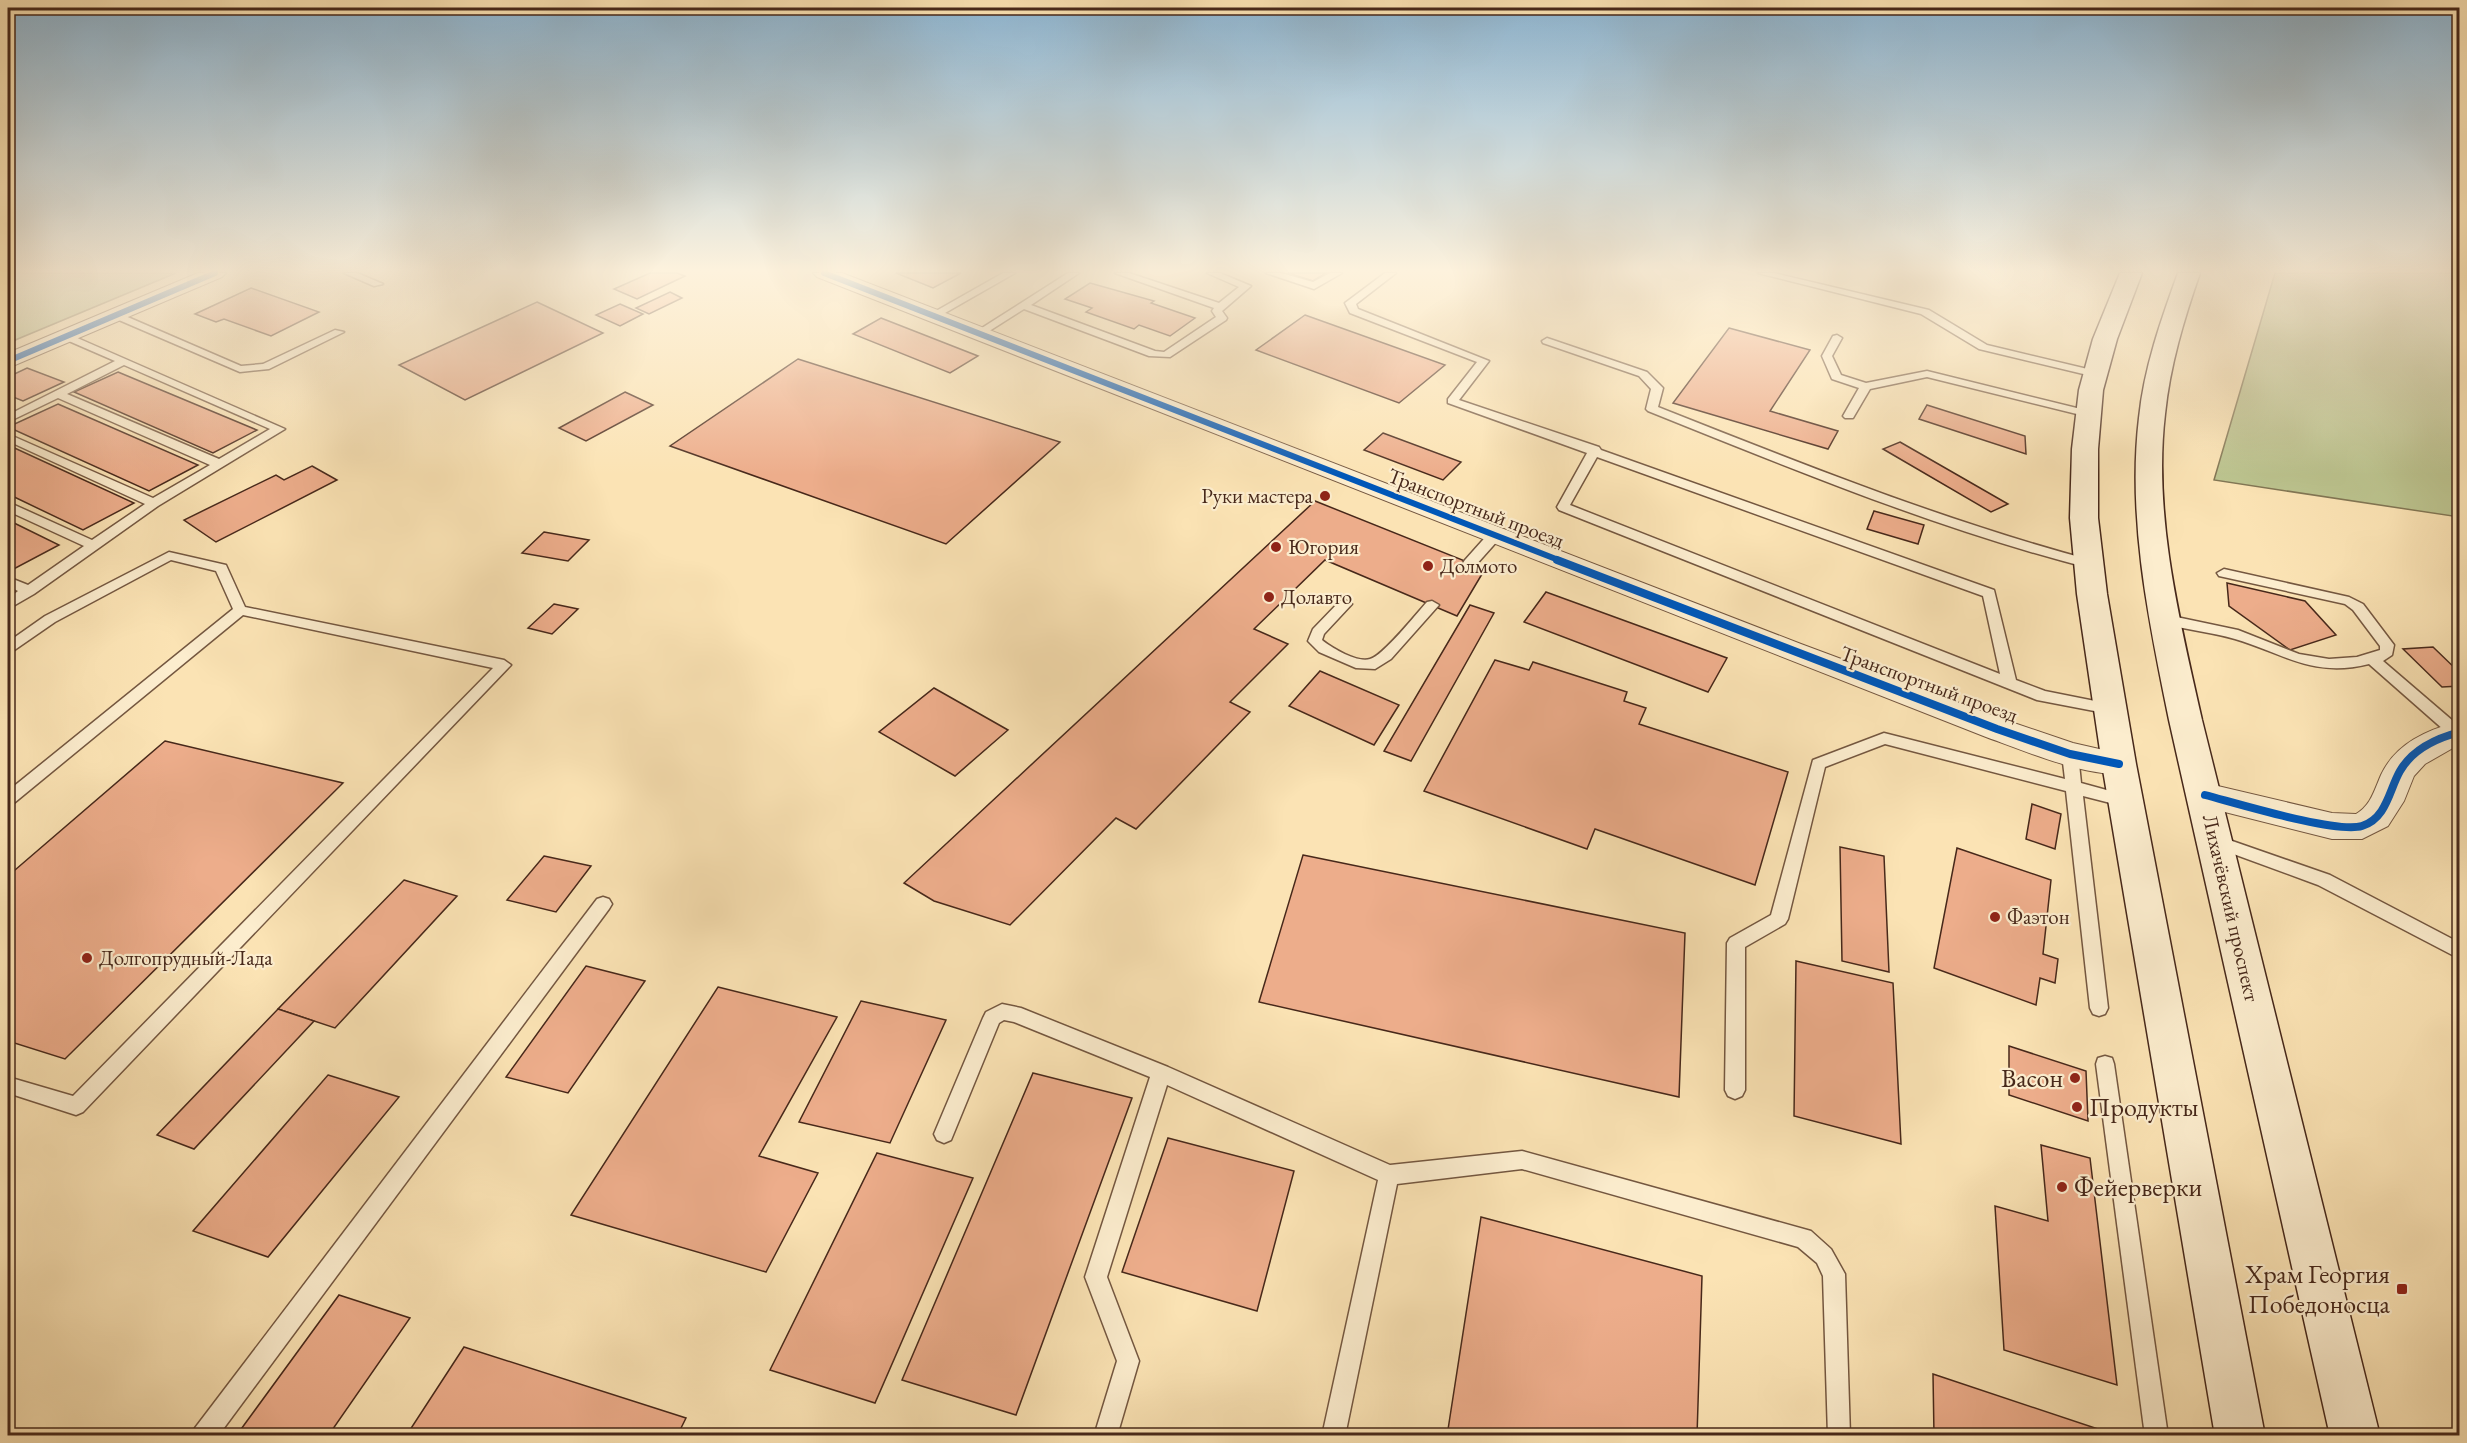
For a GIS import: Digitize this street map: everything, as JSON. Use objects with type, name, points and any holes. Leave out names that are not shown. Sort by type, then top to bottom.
[{"type":"main road","points":[[2105,340],[2096,374],[2085,449],[2084,518],[2089,564],[2110,709],[2240,1436]]},
{"type":"main road","name":"Лихачёвский проспект","points":[[2166,340],[2152,404],[2149,463],[2152,532],[2167,620],[2215,841],[2355,1436]]},
{"type":"street","points":[[8,361],[56,340]]},
{"type":"street","name":"Транспортный проезд","points":[[998,340],[1801,655],[2070,754],[2123,783]]},
{"type":"street","points":[[2205,795],[2332,826],[2350,829],[2365,826],[2376,819],[2400,771],[2415,753],[2441,738],[2458,732]]},
{"type":"lane","points":[[8,605],[154,503],[217,463],[279,429],[75,340]]},
{"type":"lane","points":[[174,340],[240,369],[265,367],[321,340]]},
{"type":"lane","points":[[1117,340],[1153,354],[1166,356],[1189,340]]},
{"type":"lane","points":[[1430,340],[1484,361],[1452,401],[1595,450],[1989,593],[2009,683]]},
{"type":"lane","points":[[1836,340],[1827,356],[1836,377],[1866,386],[1928,374],[2089,414]]},
{"type":"lane","points":[[1972,340],[1983,347],[2096,374]]},
{"type":"lane","points":[[1547,341],[1643,374],[1657,388],[1652,409],[1896,503],[2034,551],[2089,564]]},
{"type":"lane","points":[[8,419],[122,362]]},
{"type":"lane","points":[[1849,416],[1866,386]]},
{"type":"lane","points":[[56,393],[217,463]]},
{"type":"lane","points":[[8,404],[22,410]]},
{"type":"lane","points":[[8,437],[154,503]]},
{"type":"lane","points":[[1595,450],[1563,507],[2042,696],[2110,709]]},
{"type":"lane","points":[[8,506],[93,546]]},
{"type":"lane","points":[[1470,563],[1495,535]]},
{"type":"lane","points":[[8,648],[50,619],[169,556],[221,568],[240,610]]},
{"type":"lane","points":[[2167,620],[2238,635],[2296,658],[2329,664],[2372,659],[2387,652],[2386,645],[2358,607],[2349,601],[2224,573]]},
{"type":"lane","points":[[8,581],[29,591]]},
{"type":"lane","points":[[1345,604],[1318,632],[1315,641],[1324,649],[1360,665],[1375,664],[1386,656],[1432,605]]},
{"type":"lane","points":[[8,799],[240,610]]},
{"type":"lane","points":[[8,1085],[76,1106],[504,665],[240,610]]},
{"type":"lane","points":[[2372,659],[2458,732]]},
{"type":"lane","points":[[1735,1090],[1736,944],[1779,919],[1818,764],[1884,738],[2074,787],[2123,783]]},
{"type":"lane","points":[[2070,754],[2099,1008]]},
{"type":"lane","points":[[2215,841],[2324,880],[2460,952]]},
{"type":"lane","points":[[203,1436],[603,904]]},
{"type":"lane","points":[[944,1134],[992,1018],[1002,1012],[1015,1014],[1161,1073],[1389,1175],[1522,1160],[1804,1238],[1824,1256],[1834,1274],[1839,1436]]},
{"type":"lane","points":[[2106,1065],[2157,1436]]},
{"type":"lane","points":[[1105,1436],[1128,1361],[1096,1277],[1161,1073]]},
{"type":"lane","points":[[1334,1436],[1389,1175]]},
{"type":"green space","points":[[2255,340],[2459,340],[2459,517],[2214,480]]},
{"type":"building","points":[[453,340],[588,340],[465,400],[399,365]]},
{"type":"building","points":[[869,340],[938,340],[978,356],[950,373]]},
{"type":"building","points":[[1270,340],[1376,340],[1445,365],[1399,403],[1256,350]]},
{"type":"building","points":[[1720,340],[1774,340],[1810,350],[1770,411],[1838,431],[1828,449],[1673,403]]},
{"type":"building","points":[[798,359],[1060,442],[946,544],[670,446]]},
{"type":"building","points":[[27,368],[64,382],[23,401],[8,395],[8,377]]},
{"type":"building","points":[[118,372],[257,430],[213,453],[74,392]]},
{"type":"building","points":[[625,392],[653,405],[586,441],[559,428]]},
{"type":"building","points":[[58,404],[198,465],[149,491],[8,427]]},
{"type":"building","points":[[1927,405],[2025,436],[2026,454],[1919,419]]},
{"type":"building","points":[[1383,433],[1461,462],[1443,480],[1364,450]]},
{"type":"building","points":[[1900,442],[2008,504],[1991,512],[1883,449]]},
{"type":"building","points":[[8,445],[134,503],[83,530],[8,494]]},
{"type":"building","points":[[312,466],[337,480],[216,542],[184,520],[276,475],[284,480]]},
{"type":"building","points":[[1315,501],[1485,569],[1457,616],[1325,560],[1254,629],[1288,644],[1230,702],[1250,712],[1136,829],[1116,818],[1010,925],[934,901],[904,883]]},
{"type":"building","points":[[1874,511],[1924,525],[1918,544],[1867,529]]},
{"type":"building","points":[[8,520],[59,545],[8,572]]},
{"type":"building","points":[[544,532],[589,540],[568,561],[522,553]]},
{"type":"building","points":[[2227,583],[2305,601],[2336,635],[2290,650],[2229,606]]},
{"type":"building","points":[[1546,592],[1727,658],[1708,692],[1524,622]]},
{"type":"building","points":[[554,604],[578,609],[552,634],[528,628]]},
{"type":"building","points":[[1470,605],[1494,613],[1411,761],[1384,751]]},
{"type":"building","points":[[2433,647],[2460,673],[2460,686],[2442,687],[2403,649]]},
{"type":"building","points":[[1495,660],[1529,670],[1533,662],[1627,692],[1624,701],[1646,708],[1639,724],[1788,772],[1755,885],[1595,829],[1587,849],[1424,791]]},
{"type":"building","points":[[1320,671],[1399,705],[1374,745],[1289,706]]},
{"type":"building","points":[[934,688],[1008,730],[955,776],[879,732]]},
{"type":"building","name":"Долгопрудный-Лада","points":[[165,741],[343,783],[65,1059],[8,1041],[8,876]]},
{"type":"building","points":[[2032,804],[2061,814],[2055,849],[2026,839]]},
{"type":"building","points":[[1840,847],[1884,856],[1889,972],[1842,961]]},
{"type":"building","name":"Фаэтон","points":[[1957,848],[2051,880],[2043,954],[2058,959],[2055,983],[2040,978],[2036,1005],[1934,968]]},
{"type":"building","points":[[1303,855],[1685,933],[1679,1097],[1259,1002]]},
{"type":"building","points":[[544,856],[591,866],[556,912],[507,900]]},
{"type":"building","points":[[404,880],[457,896],[335,1028],[278,1009]]},
{"type":"building","points":[[1796,961],[1893,983],[1901,1144],[1794,1116]]},
{"type":"building","points":[[586,966],[645,981],[568,1093],[506,1077]]},
{"type":"building","points":[[718,987],[837,1017],[759,1156],[818,1173],[766,1272],[571,1215]]},
{"type":"building","points":[[861,1001],[946,1020],[890,1143],[799,1122]]},
{"type":"building","points":[[278,1009],[314,1021],[194,1149],[157,1135]]},
{"type":"building","points":[[2009,1046],[2086,1071],[2088,1121],[2009,1095]]},
{"type":"building","points":[[1033,1073],[1132,1098],[1016,1415],[902,1380]]},
{"type":"building","points":[[328,1075],[399,1097],[268,1257],[193,1231]]},
{"type":"building","points":[[1168,1138],[1294,1171],[1257,1311],[1122,1272]]},
{"type":"building","points":[[2041,1145],[2090,1158],[2117,1385],[2004,1350],[1995,1206],[2048,1221]]},
{"type":"building","points":[[877,1153],[973,1178],[875,1403],[770,1370]]},
{"type":"building","points":[[1481,1217],[1702,1276],[1697,1436],[1447,1436]]},
{"type":"building","points":[[339,1295],[410,1318],[328,1436],[236,1436]]},
{"type":"building","points":[[464,1347],[686,1418],[677,1436],[406,1436]]},
{"type":"building","points":[[1933,1374],[2119,1436],[1934,1436]]},
{"type":"cycle path","points":[[8,361],[57,340]]},
{"type":"cycle path","points":[[996,340],[1790,651],[1997,729],[2070,754],[2119,764]]},
{"type":"cycle path","points":[[2205,795],[2332,826],[2362,826],[2370,822],[2382,810],[2400,771],[2413,756],[2435,741],[2460,732]]},
{"type":"place","name":"Руки мастера","points":[[1325,496]]},
{"type":"place","name":"Югория","points":[[1276,547]]},
{"type":"place","name":"Долмото","points":[[1428,566]]},
{"type":"place","name":"Долавто","points":[[1269,597]]},
{"type":"place","name":"Фаэтон","points":[[1995,917]]},
{"type":"place","name":"Долгопрудный-Лада","points":[[87,958]]},
{"type":"place","name":"Васон","points":[[2075,1078]]},
{"type":"place","name":"Продукты","points":[[2077,1107]]},
{"type":"place","name":"Фейерверки","points":[[2062,1187]]},
{"type":"place","name":"Храм Георгия Победоносца","points":[[2402,1289]]}]
